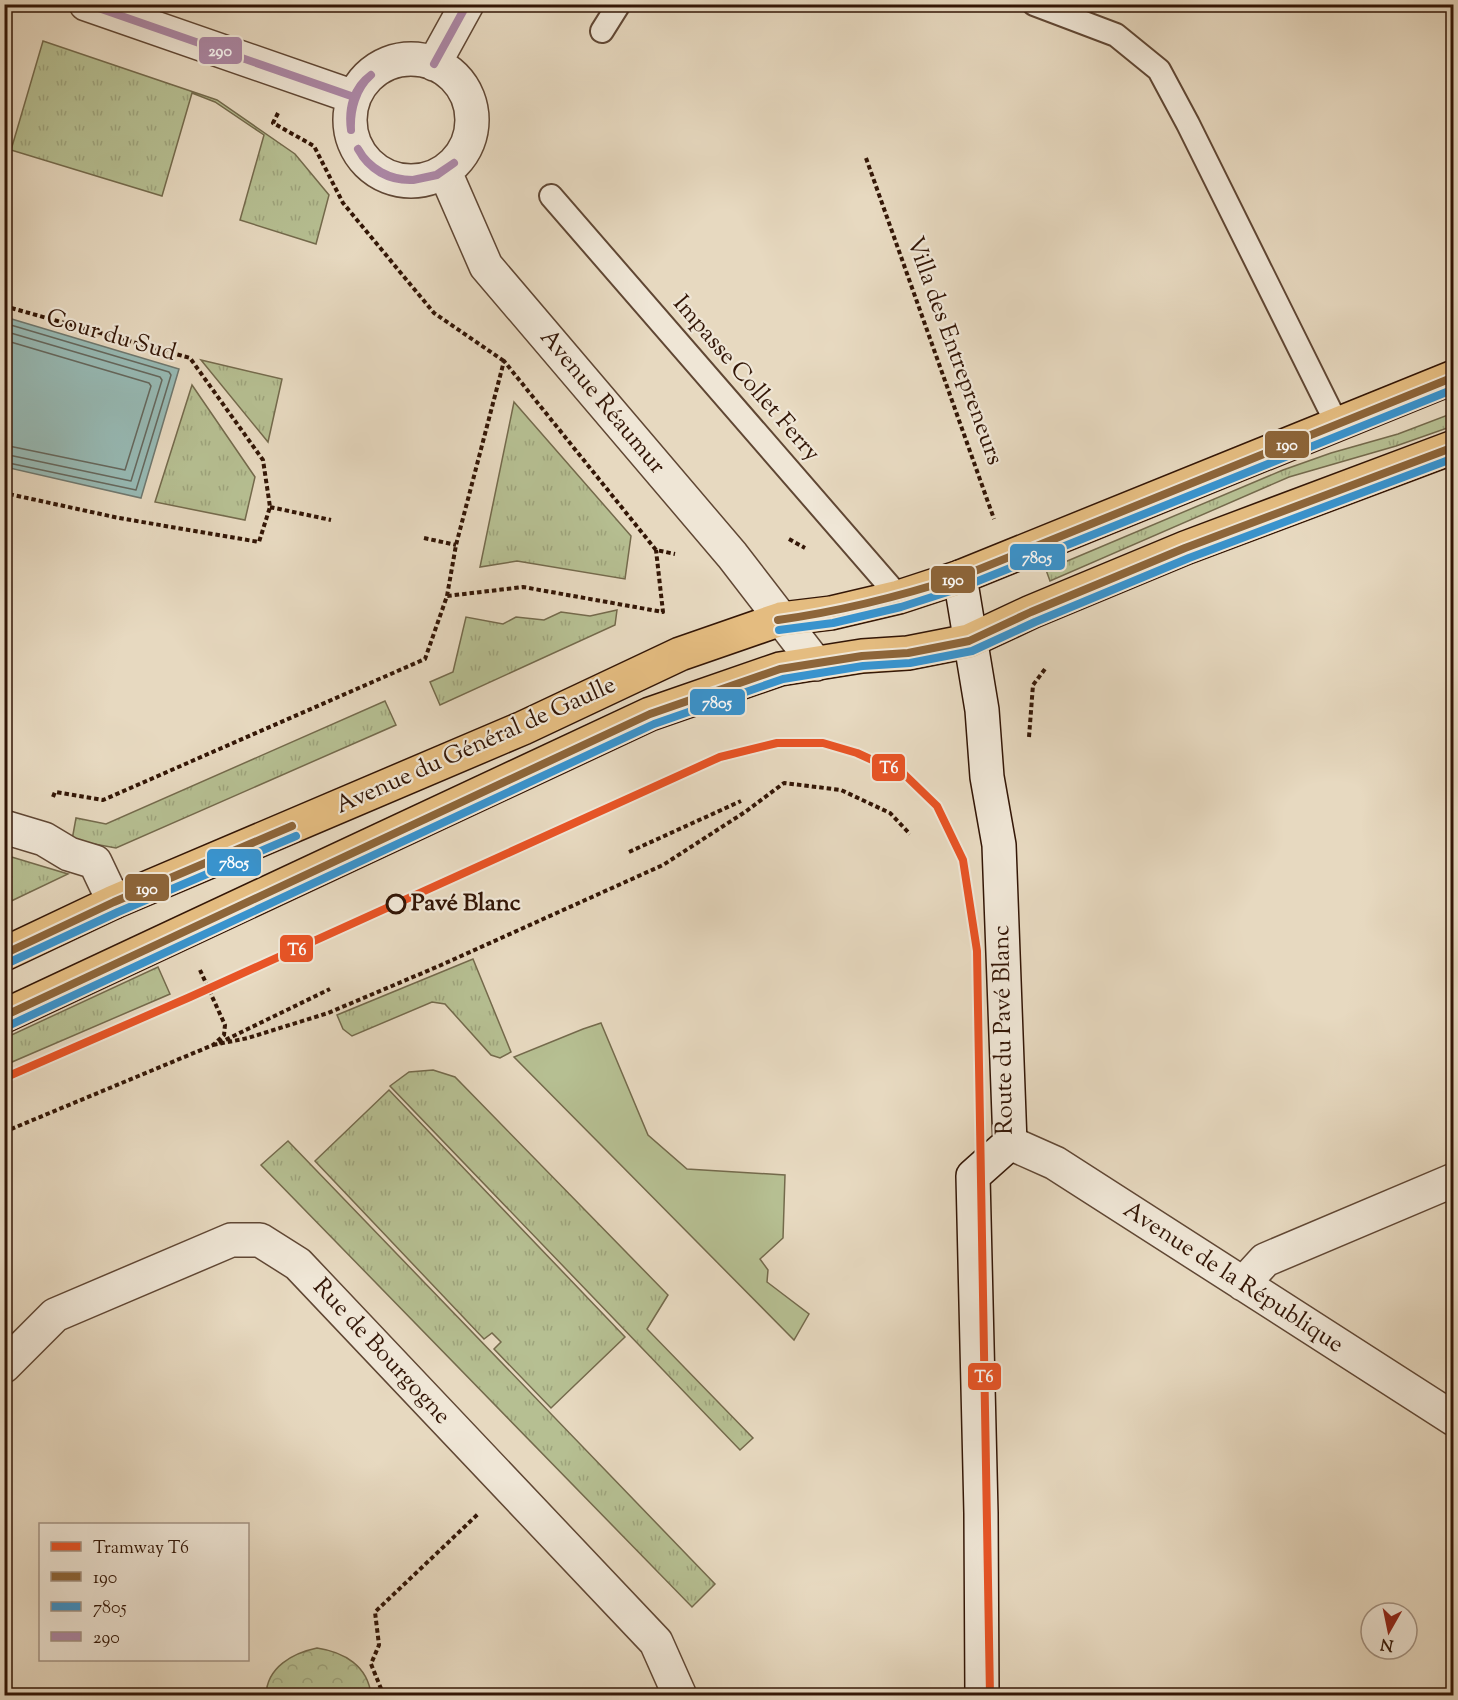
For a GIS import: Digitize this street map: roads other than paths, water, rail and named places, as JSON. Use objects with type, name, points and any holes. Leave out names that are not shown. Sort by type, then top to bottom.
[{"type":"main road","name":"Avenue du Général de Gaulle","points":[[4,954],[114,902],[523,728],[680,654],[781,619],[831,613],[899,597],[960,577],[1454,377]]},
{"type":"main road","name":"Avenue du Général de Gaulle","points":[[4,1016],[650,714],[780,669],[908,653],[969,641],[1031,612],[1185,548],[1454,447]]},
{"type":"street","points":[[86,4],[354,97]]},
{"type":"street","points":[[434,64],[467,4]]},
{"type":"street","points":[[416,59],[434,64],[450,73],[463,88],[470,105],[472,124],[468,142],[459,158],[445,171],[427,179],[408,181],[388,177],[372,167],[359,153],[351,135],[349,116],[354,97],[363,81],[378,68],[396,61],[416,59]]},
{"type":"street","name":"Avenue Réaumur","points":[[445,171],[486,266],[732,555],[816,664]]},
{"type":"street","points":[[960,577],[969,641]]},
{"type":"street","name":"Route du Pavé Blanc","points":[[969,641],[981,710],[987,777],[999,845],[1010,1143],[973,1176],[981,1513],[982,1695]]},
{"type":"street","points":[[4,827],[44,838],[69,854],[95,862],[114,902]]},
{"type":"street","name":"Avenue de la République","points":[[1010,1143],[1055,1163],[1454,1419]]},
{"type":"street","points":[[1242,1284],[1264,1260],[1454,1180]]},
{"type":"street","name":"Rue de Bourgogne","points":[[4,1366],[55,1315],[231,1240],[260,1240],[298,1264],[656,1642],[680,1695]]},
{"type":"lane","points":[[602,31],[619,4]]},
{"type":"lane","points":[[1034,4],[1116,35],[1159,70],[1337,424]]},
{"type":"lane","name":"Impasse Collet Ferry","points":[[551,196],[899,597]]},
{"type":"water","points":[[5,317],[179,369],[141,498],[5,467]]},
{"type":"tram line","name":"T6","points":[[4,1078],[190,997],[720,757],[777,743],[823,743],[857,753],[905,775],[937,806],[963,860],[977,951],[990,1696]]},
{"type":"place","name":"Pavé Blanc","points":[[396,904]]}]
